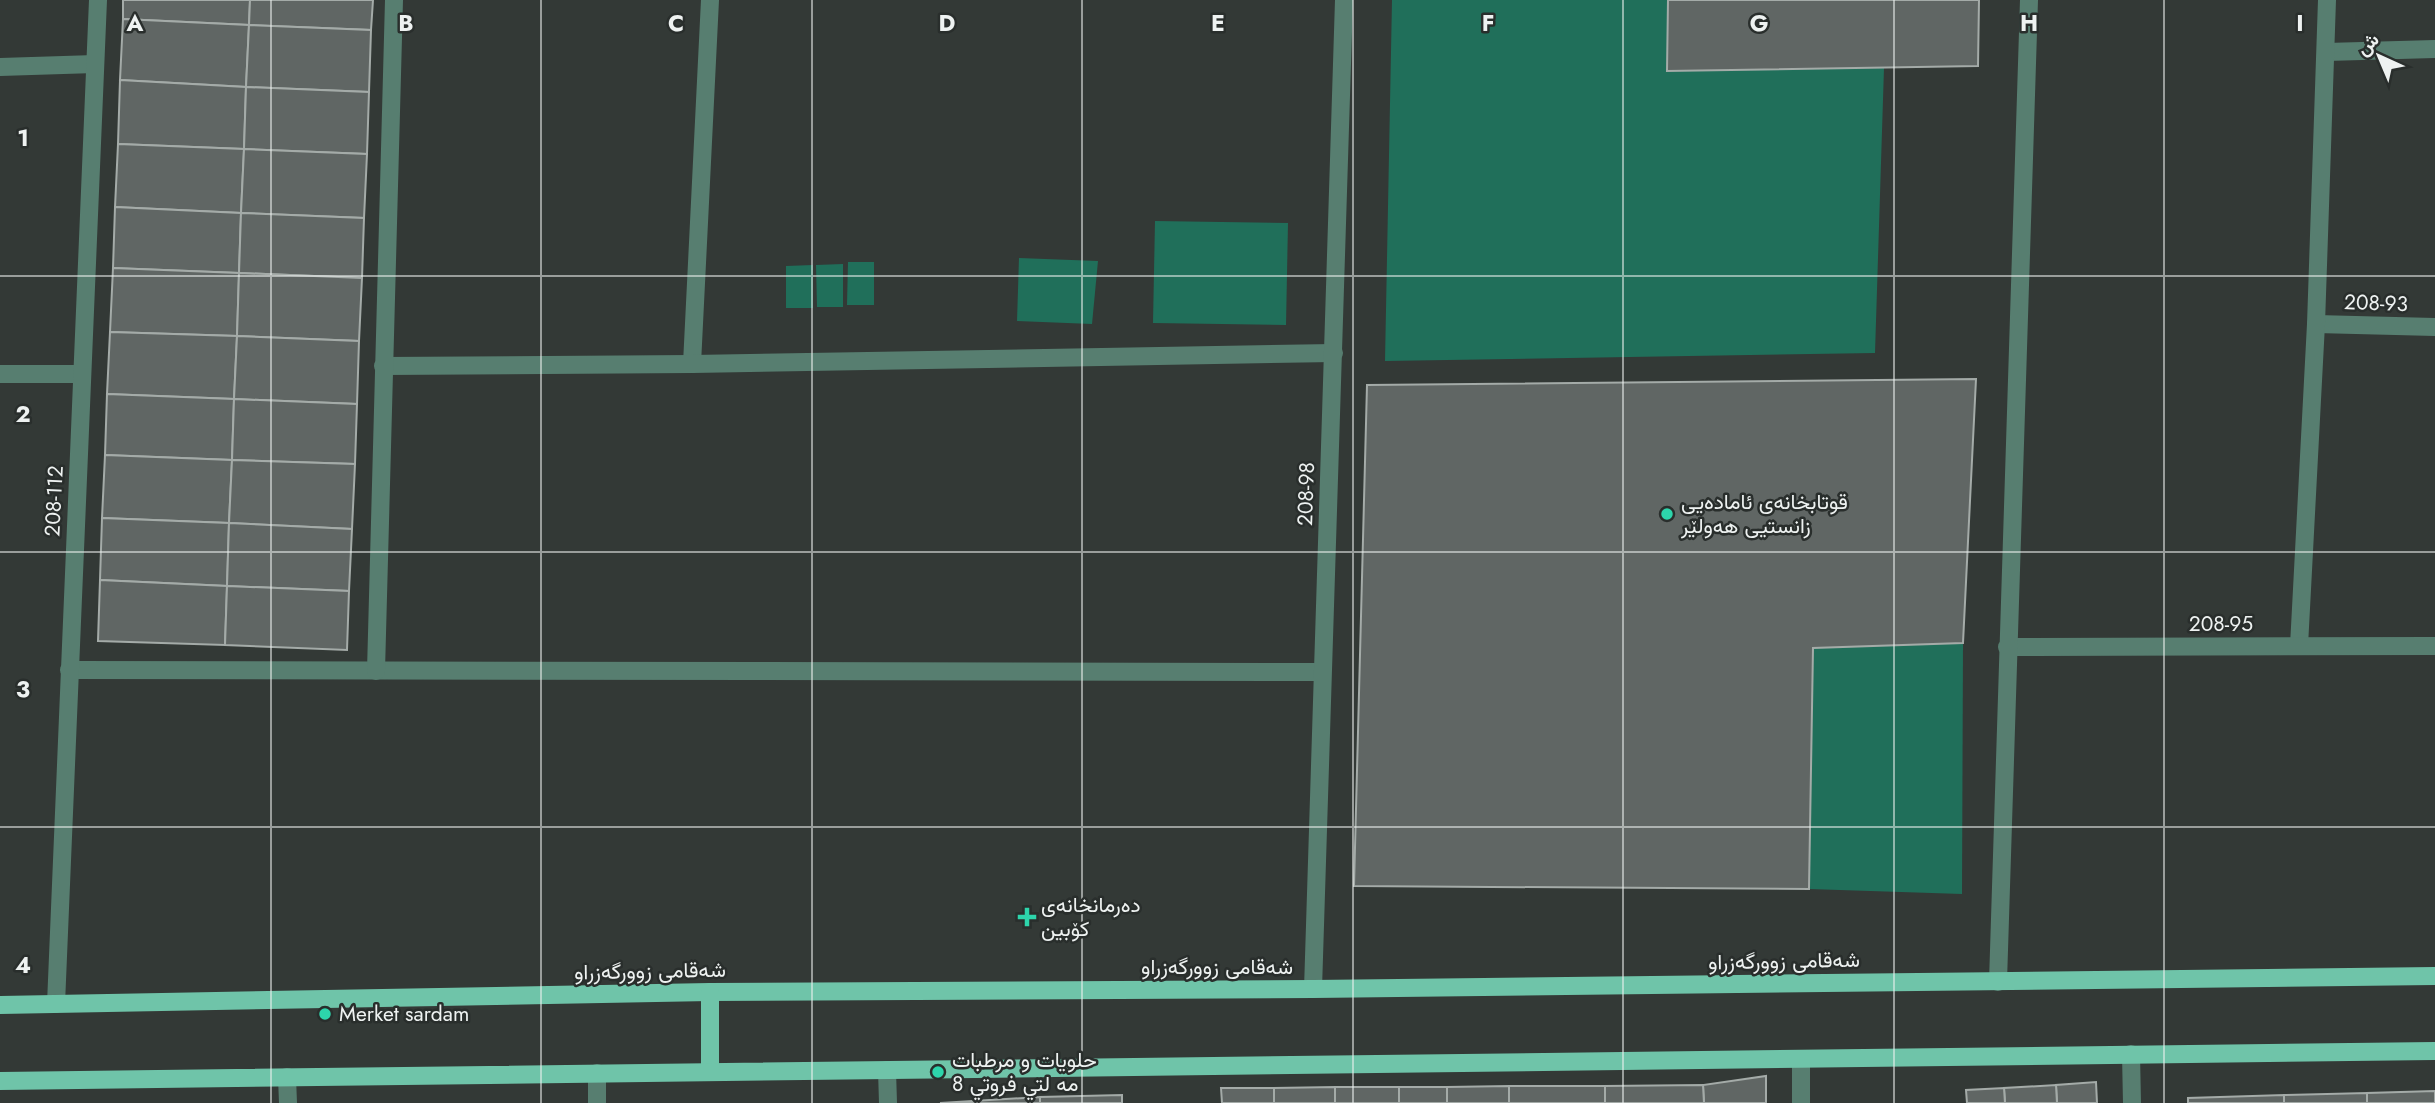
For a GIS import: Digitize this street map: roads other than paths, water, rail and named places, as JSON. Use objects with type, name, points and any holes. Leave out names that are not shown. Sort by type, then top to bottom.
[{"type":"main road","name":"شەقامی زوورگەزراو","points":[[0,1005],[710,992],[1313,989],[2435,976]]},
{"type":"main road","points":[[710,992],[710,1071]]},
{"type":"main road","points":[[0,1081],[2435,1051]]},
{"type":"street","name":"208-112","points":[[57,1004],[98,0]]},
{"type":"street","points":[[376,671],[394,0]]},
{"type":"street","points":[[692,364],[710,0]]},
{"type":"street","name":"208-98","points":[[1313,989],[1344,0]]},
{"type":"street","points":[[1998,982],[2029,0]]},
{"type":"street","points":[[2300,646],[2316,324],[2327,0]]},
{"type":"street","points":[[2326,52],[2435,49]]},
{"type":"street","points":[[0,67],[95,64]]},
{"type":"street","name":"208-93","points":[[2316,324],[2435,327]]},
{"type":"street","points":[[383,366],[692,364],[1334,353]]},
{"type":"street","points":[[0,374],[82,374]]},
{"type":"street","name":"208-95","points":[[2007,647],[2435,646]]},
{"type":"street","points":[[69,670],[1322,672]]},
{"type":"street","points":[[2131,1054],[2132,1103]]},
{"type":"street","points":[[1801,1059],[1801,1103]]},
{"type":"street","points":[[887,1070],[888,1103]]},
{"type":"street","points":[[597,1073],[597,1103]]},
{"type":"street","points":[[287,1077],[288,1103]]},
{"type":"place","name":"قوتابخانەی ئامادەیی زانستیی هەولێر","points":[[1667,514]]},
{"type":"place","name":"دەرمانخانەی کۆبین","points":[[1027,917]]},
{"type":"place","name":"Merket sardam","points":[[325,1014]]},
{"type":"place","name":"حلويات و مرطبات مه لتي فروتي 8","points":[[938,1072]]}]
